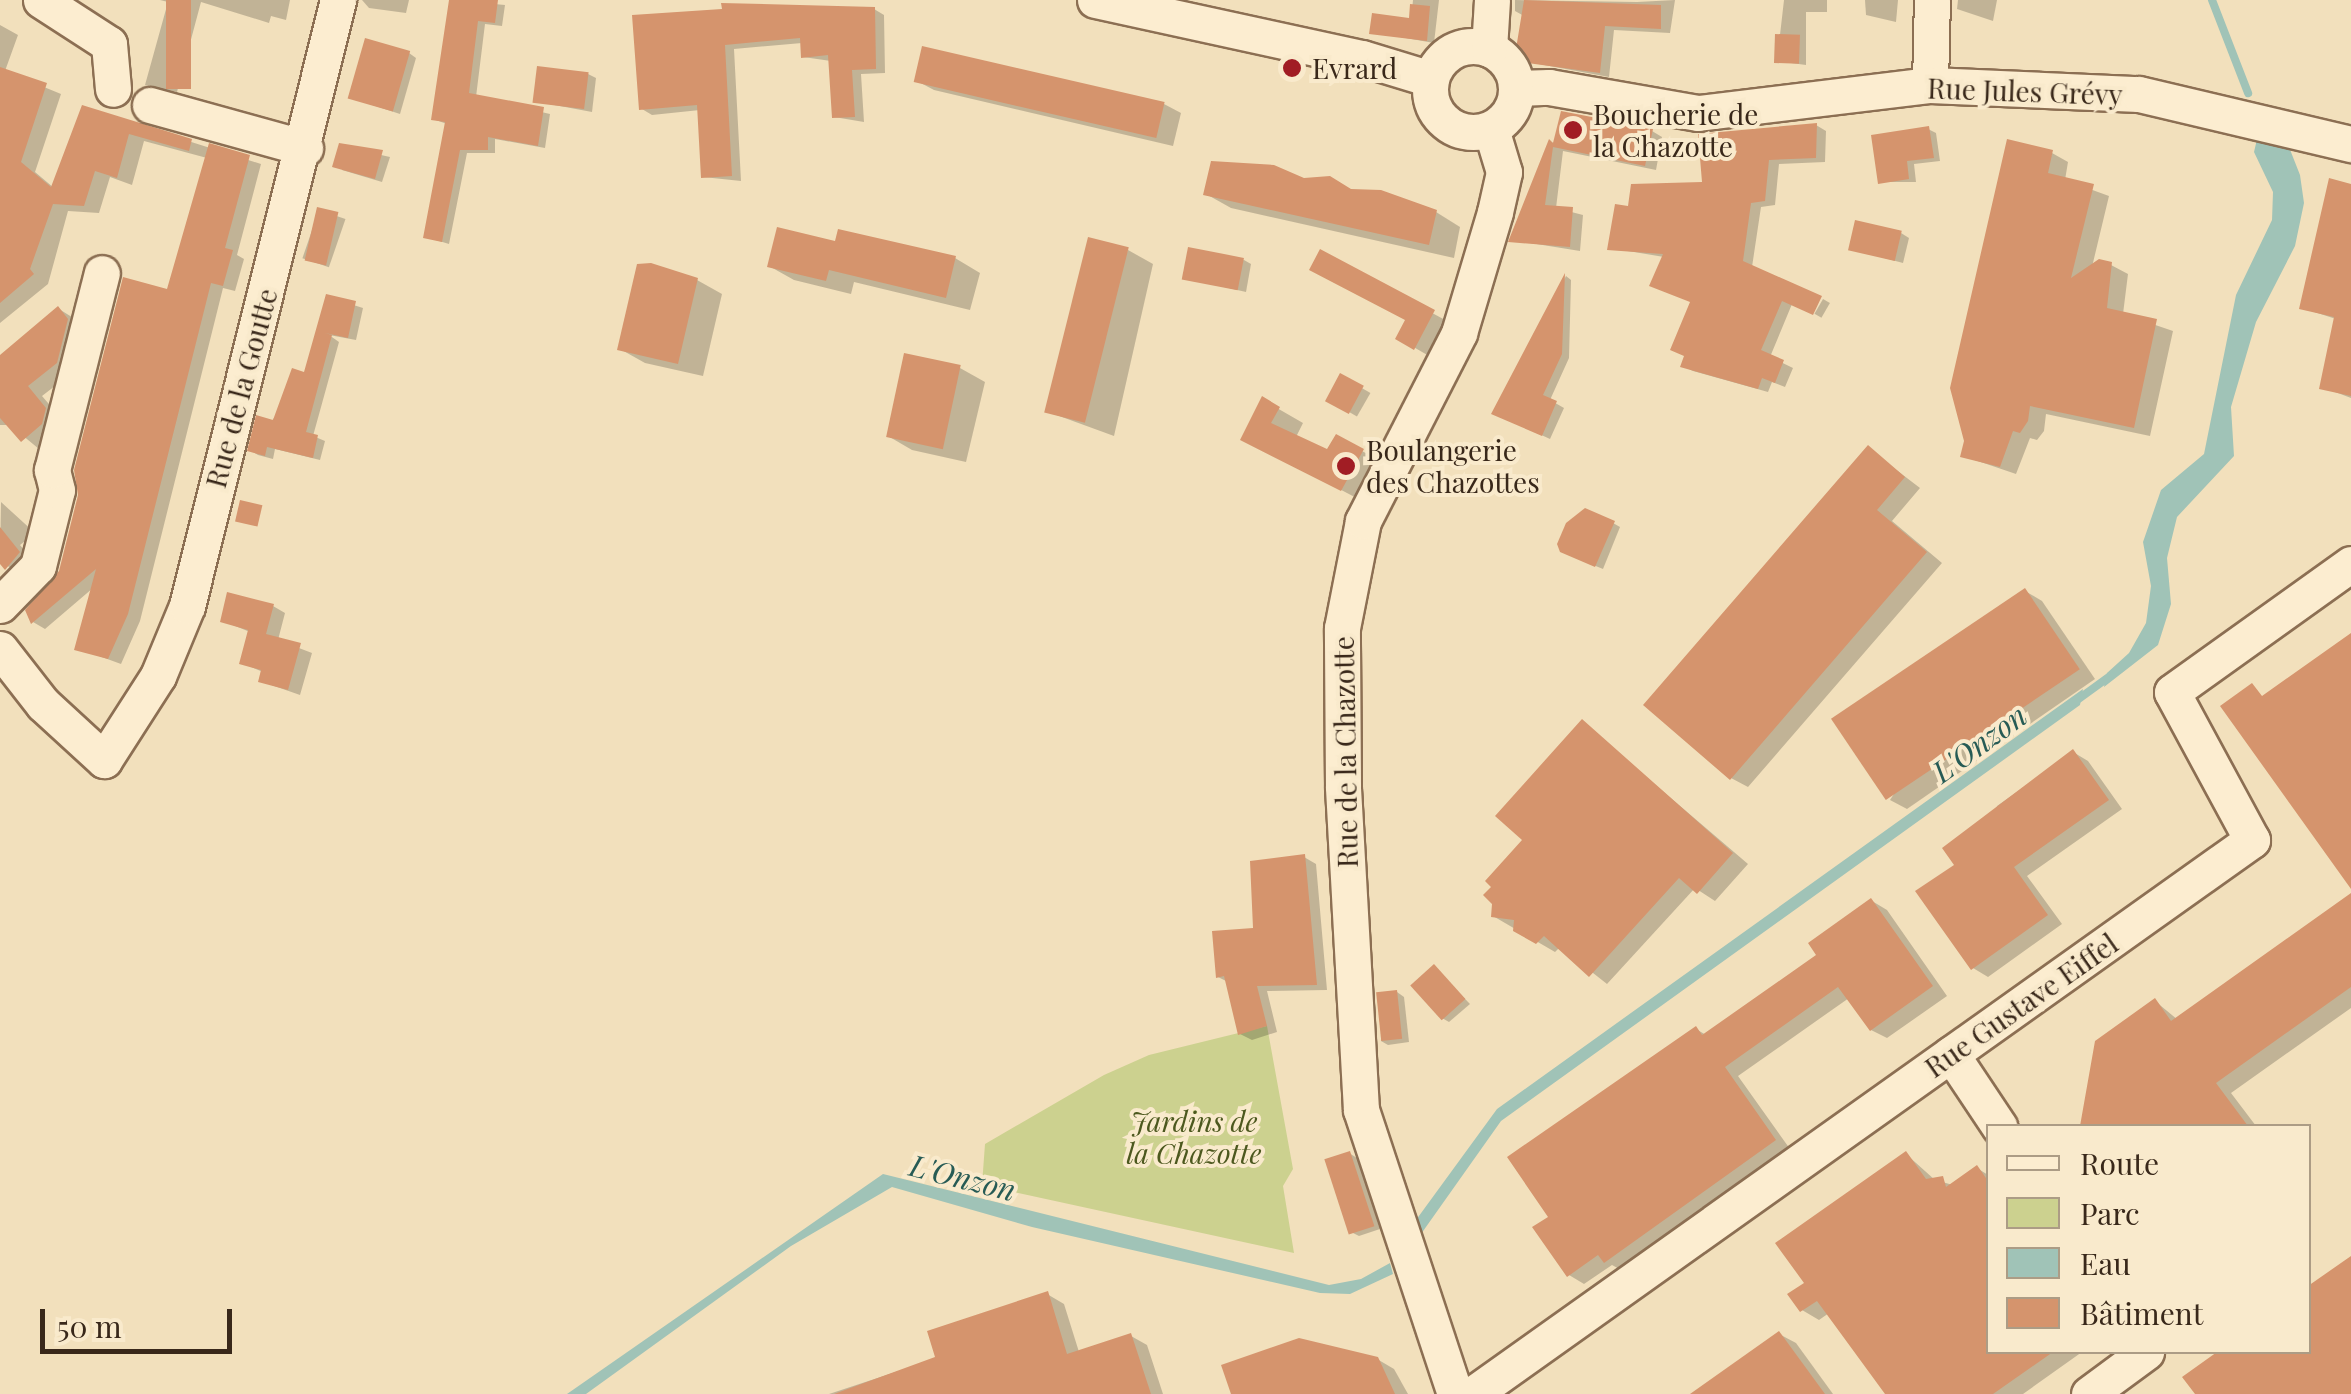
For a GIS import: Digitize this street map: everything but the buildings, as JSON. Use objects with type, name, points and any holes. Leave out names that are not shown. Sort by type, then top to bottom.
[{"type":"street","points":[[42,0],[109,44],[113,89]]},
{"type":"street","name":"Rue de la Goutte","points":[[0,649],[43,704],[104,760],[158,676],[187,606],[338,0]]},
{"type":"street","points":[[1096,0],[1362,58],[1431,79]]},
{"type":"street","points":[[1490,49],[1492,0]]},
{"type":"street","points":[[1930,85],[1932,0]]},
{"type":"street","points":[[1460,47],[1490,49],[1513,71],[1517,88],[1514,104],[1491,129],[1476,132],[1446,123],[1435,110],[1431,79],[1446,54],[1460,47]]},
{"type":"street","name":"Rue Jules Grévy","points":[[1517,88],[1549,86],[1698,113],[1930,85],[2139,94],[2351,144]]},
{"type":"street","points":[[150,105],[304,148]]},
{"type":"street","name":"Rue de la Chazotte","points":[[1455,1394],[1361,1110],[1343,786],[1342,628],[1363,521],[1459,332],[1495,212],[1504,172],[1491,129]]},
{"type":"street","points":[[0,605],[38,566],[57,490],[52,470],[102,273]]},
{"type":"street","name":"Rue Gustave Eiffel","points":[[1473,1394],[2252,840],[2172,692],[2351,564]]},
{"type":"street","points":[[1952,1054],[1998,1124]]},
{"type":"street","points":[[2089,1394],[2143,1354]]},
{"type":"green space","name":"Jardins de la Chazotte","points":[[1267,1026],[1293,1169],[1283,1186],[1294,1253],[982,1185],[985,1144],[1104,1075],[1149,1055]]},
{"type":"water","points":[[2258,135],[2289,147],[2300,175],[2304,203],[2295,246],[2256,322],[2231,407],[2234,456],[2177,517],[2167,558],[2171,604],[2158,645],[2104,687],[2107,673],[2129,653],[2146,623],[2151,586],[2143,542],[2161,490],[2204,454],[2236,295],[2272,220],[2273,192],[2254,152]]},
{"type":"water","points":[[2083,689],[2080,705],[1501,1121],[1421,1234],[1416,1220],[1497,1109]]},
{"type":"water","points":[[883,1174],[1329,1285],[1361,1279],[1390,1263],[1393,1274],[1350,1294],[1320,1293],[1032,1227],[892,1187],[791,1246],[586,1394],[567,1394]]},
{"type":"waterway","name":"L'Onzon","points":[[2212,0],[2248,93]]},
{"type":"waterway","name":"L'Onzon","points":[[2073,703],[2110,676]]},
{"type":"place","name":"Evrard","points":[[1292,68]]},
{"type":"place","name":"Boucherie de la Chazotte","points":[[1573,130]]},
{"type":"place","name":"Boulangerie des Chazottes","points":[[1346,466]]}]
